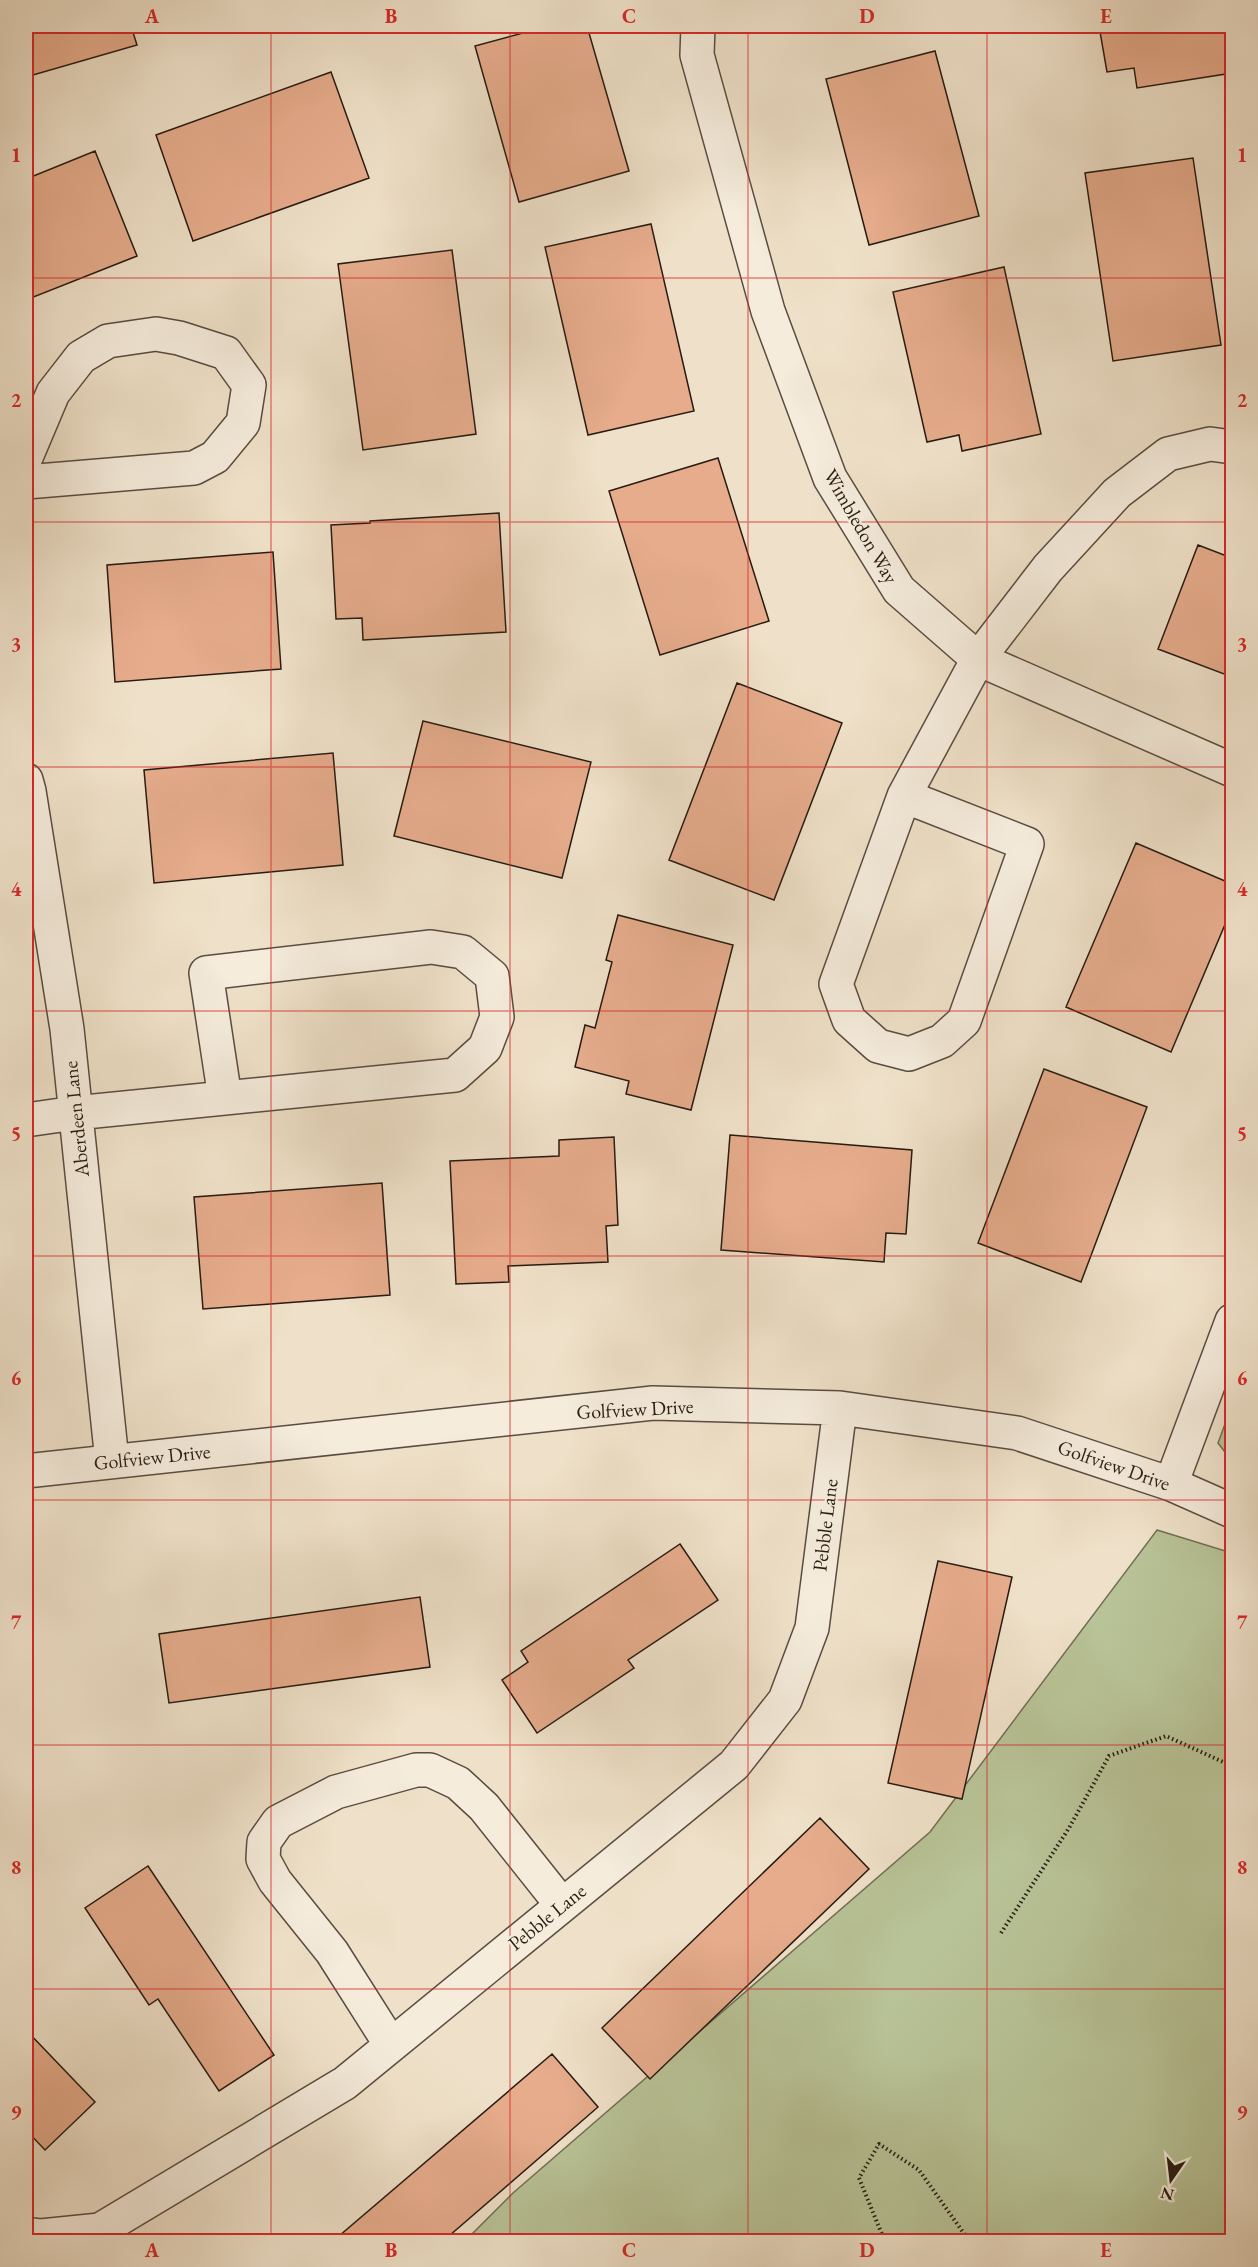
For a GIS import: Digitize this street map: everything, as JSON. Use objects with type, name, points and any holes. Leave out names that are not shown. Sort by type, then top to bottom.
[{"type":"street","name":"Wimbledon Way","points":[[698,26],[697,55],[768,311],[830,478],[898,590],[978,659],[1233,770]]},
{"type":"street","points":[[26,457],[53,393],[81,357],[108,341],[156,334],[179,338],[226,353],[249,385],[243,423],[215,457],[194,468],[26,482]]},
{"type":"street","points":[[904,796],[1027,844],[964,1022],[942,1041],[909,1054],[879,1046],[849,1020],[836,984],[904,796],[978,659],[1048,568],[1117,493],[1168,454],[1210,444],[1233,447]]},
{"type":"street","name":"Aberdeen Lane","points":[[26,780],[67,1029],[112,1461]]},
{"type":"street","points":[[26,1120],[75,1113],[225,1098],[455,1075],[485,1048],[497,1017],[492,976],[463,952],[431,947],[206,973],[225,1098]]},
{"type":"street","points":[[1171,1484],[1233,1321]]},
{"type":"street","name":"Golfview Drive","points":[[26,1471],[653,1403],[840,1408],[1017,1433],[1171,1484],[1233,1511]]},
{"type":"street","name":"Pebble Lane","points":[[26,2234],[41,2236],[100,2230],[345,2082],[734,1765],[785,1700],[812,1628],[840,1408]]},
{"type":"street","points":[[391,2045],[332,1952],[275,1881],[263,1859],[264,1842],[278,1822],[336,1792],[416,1770],[430,1770],[458,1783],[484,1807],[562,1905]]},
{"type":"path","points":[[1001,1933],[1069,1828],[1108,1756],[1166,1736],[1233,1766]]},
{"type":"path","points":[[885,2241],[859,2178],[879,2144],[919,2170],[970,2241]]},
{"type":"green space","points":[[1232,1405],[1232,1461],[1218,1443]]},
{"type":"green space","points":[[1157,1530],[1232,1553],[1232,2241],[464,2242],[513,2193],[930,1832]]},
{"type":"building","points":[[26,26],[131,26],[137,45],[26,77]]},
{"type":"building","points":[[549,26],[587,26],[629,171],[519,202],[475,46]]},
{"type":"building","points":[[1099,26],[1232,26],[1232,73],[1137,88],[1134,68],[1107,72]]},
{"type":"building","points":[[935,51],[979,216],[869,245],[826,79]]},
{"type":"building","points":[[331,72],[369,178],[193,241],[156,135]]},
{"type":"building","points":[[95,151],[137,256],[26,300],[26,179]]},
{"type":"building","points":[[1193,158],[1221,345],[1113,361],[1085,173]]},
{"type":"building","points":[[651,224],[694,411],[588,435],[545,247]]},
{"type":"building","points":[[452,250],[476,434],[363,450],[338,264]]},
{"type":"building","points":[[1004,267],[1041,434],[962,451],[959,435],[927,442],[893,292]]},
{"type":"building","points":[[718,458],[769,621],[660,655],[609,491]]},
{"type":"building","points":[[499,513],[506,632],[363,640],[362,618],[336,619],[331,525]]},
{"type":"building","points":[[1198,545],[1232,558],[1232,677],[1158,649]]},
{"type":"building","points":[[273,552],[281,669],[115,682],[107,565]]},
{"type":"building","points":[[737,683],[842,723],[774,900],[669,860]]},
{"type":"building","points":[[423,721],[591,762],[562,878],[394,836]]},
{"type":"building","points":[[333,753],[343,865],[154,883],[144,770]]},
{"type":"building","points":[[1136,843],[1232,884],[1232,908],[1171,1052],[1066,1007]]},
{"type":"building","points":[[618,915],[733,945],[691,1110],[626,1094],[629,1081],[575,1067],[585,1025],[595,1028],[612,962],[606,960]]},
{"type":"building","points":[[1044,1069],[1147,1107],[1081,1282],[978,1243]]},
{"type":"building","points":[[730,1135],[912,1150],[906,1234],[886,1233],[884,1262],[721,1250]]},
{"type":"building","points":[[614,1137],[618,1225],[606,1226],[608,1262],[508,1266],[509,1282],[456,1284],[450,1161],[559,1156],[559,1140]]},
{"type":"building","points":[[382,1183],[390,1295],[203,1309],[194,1197]]},
{"type":"building","points":[[680,1544],[718,1600],[628,1660],[634,1668],[537,1733],[502,1680],[528,1662],[521,1651]]},
{"type":"building","points":[[938,1561],[1012,1577],[962,1799],[888,1783]]},
{"type":"building","points":[[420,1597],[430,1667],[169,1703],[159,1634]]},
{"type":"building","points":[[820,1818],[869,1869],[650,2079],[602,2028]]},
{"type":"building","points":[[148,1866],[274,2055],[219,2091],[158,1999],[149,2005],[85,1908]]},
{"type":"building","points":[[26,2030],[95,2102],[45,2150],[26,2130]]},
{"type":"building","points":[[552,2054],[598,2107],[442,2242],[332,2242]]}]
